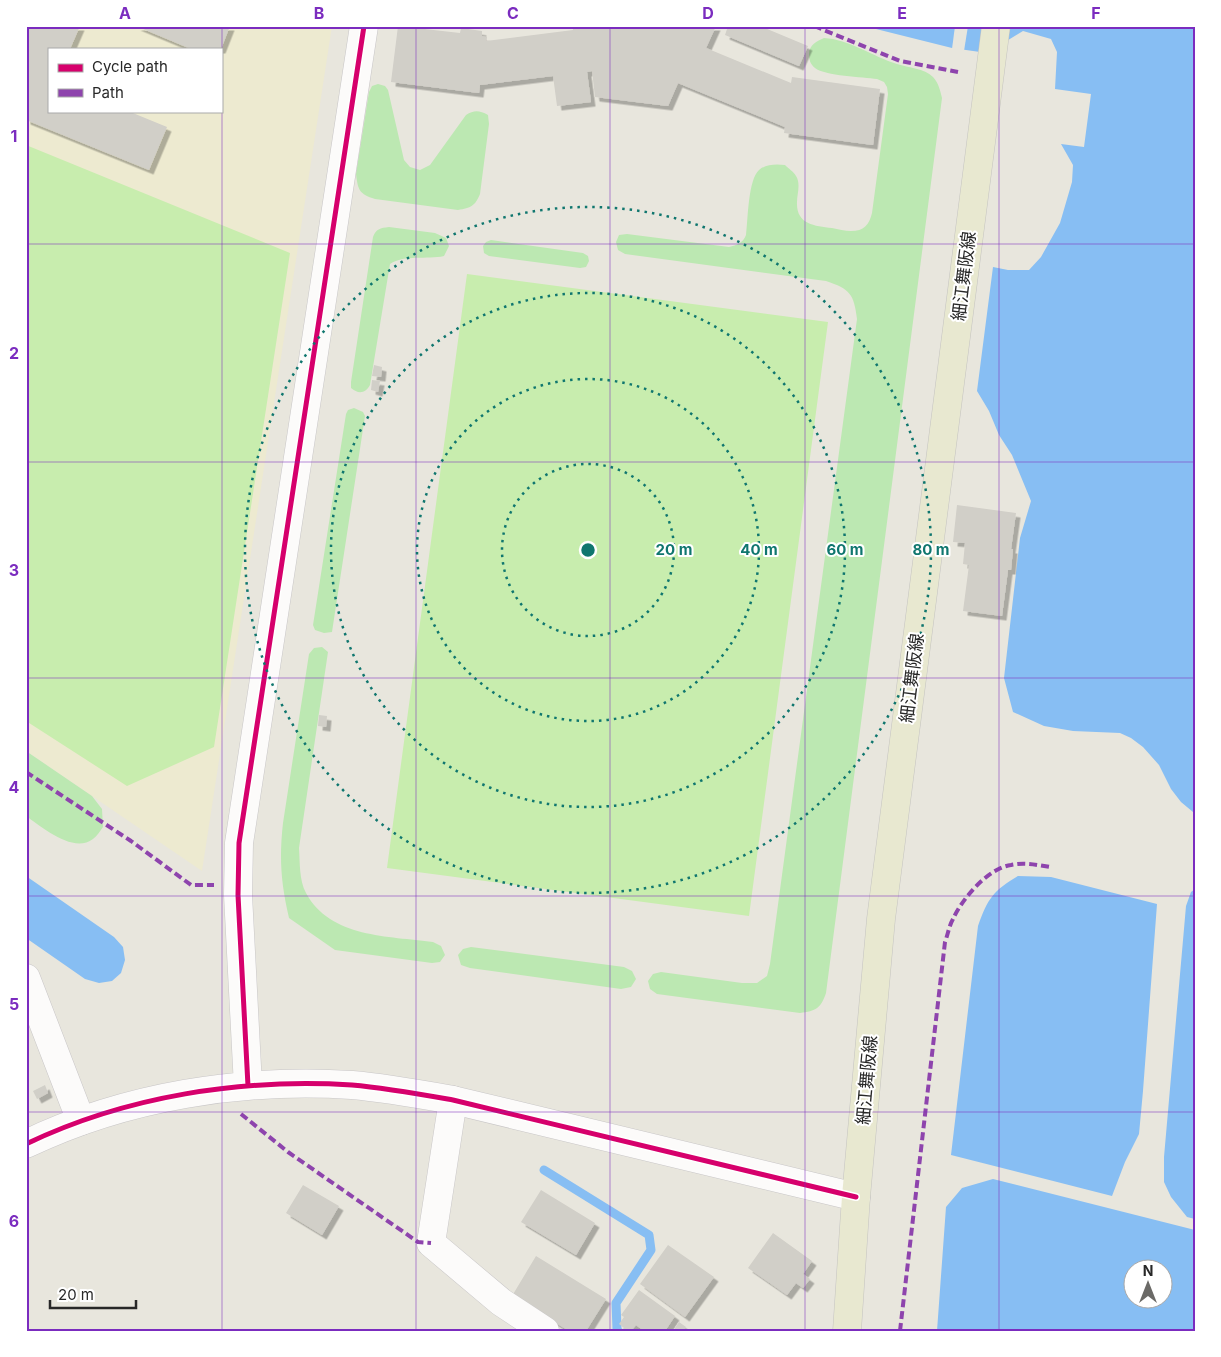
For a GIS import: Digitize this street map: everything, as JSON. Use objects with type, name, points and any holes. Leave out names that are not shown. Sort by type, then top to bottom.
[{"type":"main road","name":"細江舞阪線","points":[[846,1331],[881,919],[996,26]]},
{"type":"street","points":[[248,1086],[238,895],[239,843],[364,26]]},
{"type":"street","points":[[26,978],[82,1121]]},
{"type":"street","points":[[26,1144],[82,1121],[171,1097],[248,1086],[300,1083],[352,1085],[403,1090],[453,1100],[856,1196]]},
{"type":"street","points":[[453,1100],[431,1243],[501,1302],[546,1331]]},
{"type":"shaded area","points":[[26,26],[332,26],[202,871],[26,751]]},
{"type":"green space","points":[[824,38],[842,41],[888,61],[929,74],[937,82],[942,98],[826,993],[817,1008],[800,1013],[657,994],[650,989],[648,981],[653,974],[661,972],[742,983],[757,983],[767,976],[857,319],[854,304],[846,290],[826,281],[625,254],[618,250],[616,242],[619,235],[627,234],[729,247],[737,244],[746,235],[748,210],[755,175],[762,168],[775,165],[785,165],[796,176],[799,186],[797,209],[807,222],[813,225],[849,231],[856,231],[865,227],[872,213],[888,94],[887,87],[884,82],[877,79],[827,73],[815,68],[810,61],[809,51],[814,44]]},
{"type":"green space","points":[[378,84],[385,86],[388,90],[404,160],[410,167],[420,170],[430,165],[466,115],[477,111],[488,115],[489,124],[480,194],[472,206],[458,210],[375,199],[360,191],[356,174],[369,92],[372,86]]},
{"type":"green space","points":[[26,145],[290,253],[214,747],[127,786],[26,721]]},
{"type":"green space","points":[[389,227],[435,233],[446,238],[449,246],[444,256],[402,259],[390,264],[370,385],[366,390],[359,392],[351,388],[351,382],[373,237],[379,229]]},
{"type":"green space","points":[[491,240],[583,253],[588,256],[589,261],[586,267],[580,268],[489,256],[484,253],[483,246]]},
{"type":"green space","points":[[467,274],[828,322],[749,916],[387,868]]},
{"type":"green space","points":[[354,408],[363,412],[365,416],[332,632],[324,633],[315,630],[313,625],[346,414],[348,410]]},
{"type":"green space","points":[[322,647],[328,652],[299,848],[300,871],[304,888],[317,908],[330,919],[345,927],[362,932],[433,942],[441,946],[445,955],[440,962],[432,963],[335,950],[289,918],[282,871],[283,823],[309,654],[314,648]]},
{"type":"green space","points":[[26,751],[92,796],[102,809],[103,827],[93,839],[85,843],[67,841],[49,832],[26,816]]},
{"type":"green space","points":[[471,947],[624,967],[632,971],[636,979],[631,987],[621,989],[470,968],[461,965],[458,955],[463,949]]},
{"type":"water","points":[[864,26],[1195,26],[1195,817],[1193,812],[1181,802],[1171,789],[1159,765],[1143,747],[1131,738],[1120,733],[1073,731],[1044,726],[1013,712],[1004,678],[1020,538],[1031,501],[1012,455],[999,435],[989,411],[977,391],[993,267],[1008,270],[1029,270],[1041,257],[1060,223],[1072,182],[1073,165],[1061,144],[1084,147],[1091,94],[1055,89],[1057,52],[1051,39],[1023,31],[987,53],[952,48]]},
{"type":"water","points":[[26,876],[114,937],[123,947],[125,960],[121,973],[112,981],[99,983],[85,979],[26,938]]},
{"type":"water","points":[[1018,876],[1051,877],[1157,904],[1139,1134],[1125,1162],[1112,1196],[951,1155],[978,926],[992,896]]},
{"type":"water","points":[[1195,889],[1195,1219],[1187,1217],[1171,1197],[1164,1182],[1164,1157],[1186,906],[1191,892]]},
{"type":"water","points":[[993,1179],[1195,1230],[1195,1331],[937,1331],[946,1207],[962,1188]]},
{"type":"pier","points":[[955,26],[968,26],[964,51],[952,49]]},
{"type":"building","points":[[26,26],[80,26],[70,48],[48,48],[48,112],[130,112],[167,127],[149,170],[26,120]]},
{"type":"building","points":[[136,26],[230,26],[221,48],[189,48]]},
{"type":"building","points":[[398,26],[460,33],[461,28],[482,31],[482,36],[487,37],[486,41],[573,30],[573,26],[716,26],[706,48],[791,83],[792,77],[880,89],[873,145],[784,133],[785,127],[678,83],[668,106],[595,97],[592,71],[587,72],[591,102],[557,106],[553,76],[480,85],[479,93],[391,82]]},
{"type":"building","points":[[728,26],[760,26],[808,46],[799,66],[725,35]]},
{"type":"building","points":[[374,365],[382,367],[381,377],[372,376]]},
{"type":"building","points":[[372,380],[380,381],[378,392],[371,390]]},
{"type":"building","points":[[957,505],[1016,513],[1011,549],[1013,549],[1011,570],[1008,570],[1002,616],[963,611],[969,565],[963,564],[965,543],[953,542]]},
{"type":"building","points":[[319,715],[327,716],[326,727],[318,726]]},
{"type":"building","points":[[45,1085],[48,1093],[37,1099],[33,1091]]},
{"type":"building","points":[[303,1185],[339,1206],[322,1235],[286,1213]]},
{"type":"building","points":[[541,1190],[595,1223],[576,1255],[521,1222]]},
{"type":"building","points":[[773,1233],[812,1261],[803,1274],[810,1279],[803,1288],[796,1283],[787,1295],[748,1268]]},
{"type":"building","points":[[668,1245],[714,1277],[685,1317],[640,1284]]},
{"type":"building","points":[[536,1256],[606,1299],[586,1331],[569,1331],[512,1296]]},
{"type":"building","points":[[639,1290],[675,1316],[665,1331],[644,1331],[636,1325],[631,1331],[628,1331],[619,1324],[624,1317],[621,1315]]},
{"type":"building","points":[[679,1322],[686,1327],[683,1331],[673,1331]]},
{"type":"waterway","points":[[544,1170],[649,1235],[651,1250],[616,1303],[618,1331]]},
{"type":"marked path","points":[[814,26],[900,61],[958,72]]},
{"type":"marked path","points":[[26,772],[131,841],[191,885],[214,885]]},
{"type":"marked path","points":[[900,1331],[945,942],[957,911],[969,894],[985,878],[1002,867],[1016,864],[1050,867]]},
{"type":"marked path","points":[[241,1114],[288,1152],[418,1242],[431,1243]]},
{"type":"cycle path","points":[[248,1086],[238,895],[239,843],[364,26]]},
{"type":"cycle path","points":[[26,1144],[64,1127],[104,1114],[144,1102],[185,1094],[269,1085],[352,1085],[390,1089],[453,1100],[856,1197]]}]
